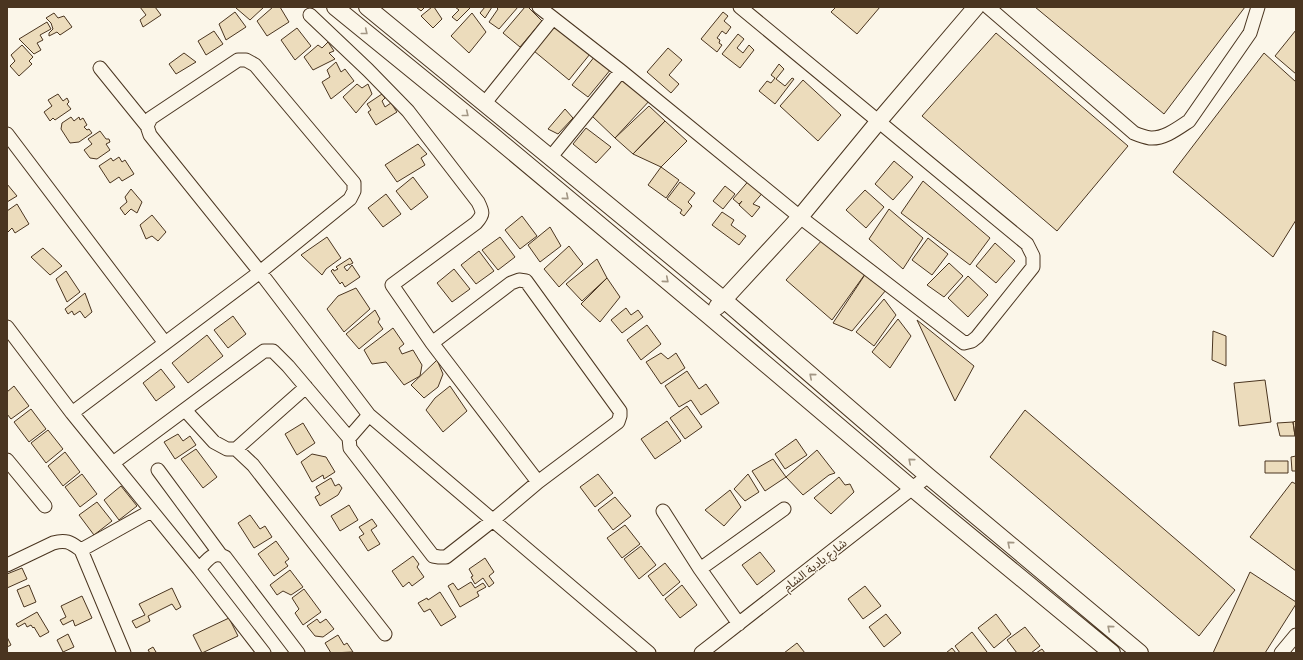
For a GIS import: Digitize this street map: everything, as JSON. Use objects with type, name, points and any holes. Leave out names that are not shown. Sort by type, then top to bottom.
[{"type":"street","points":[[335,7],[491,134],[913,489],[1112,653]]},
{"type":"street","points":[[367,7],[724,300],[928,476],[1140,653]]},
{"type":"street","points":[[539,7],[622,71],[800,217],[964,343],[972,341],[977,337],[1034,267],[1033,256],[1027,244],[740,7]]},
{"type":"street","points":[[709,316],[800,217],[878,122],[976,7]]},
{"type":"street","points":[[988,7],[1134,133],[1149,138],[1161,137],[1176,130],[1189,121],[1250,32],[1258,7]]},
{"type":"street","points":[[310,15],[368,70],[408,111],[478,202],[482,210],[481,218],[476,223],[392,284],[432,343],[538,482]]},
{"type":"street","points":[[484,104],[553,18]]},
{"type":"street","points":[[72,413],[260,272],[350,199],[354,191],[354,182],[255,65],[246,60],[238,60],[151,118],[147,126]]},
{"type":"street","points":[[100,68],[147,126],[150,135],[260,272],[369,415],[649,653]]},
{"type":"street","points":[[550,158],[622,71]]},
{"type":"street","points":[[7,134],[165,343]]},
{"type":"street","points":[[112,463],[264,351],[273,351],[288,366],[349,438],[350,448],[433,556],[446,557],[538,482],[618,422],[620,411],[526,281],[519,280],[511,283],[432,343]]},
{"type":"street","points":[[7,327],[72,413],[199,569],[264,653]]},
{"type":"street","points":[[236,449],[306,387]]},
{"type":"street","points":[[185,410],[214,442],[227,448],[236,449],[252,465],[385,634]]},
{"type":"street","points":[[349,438],[369,415]]},
{"type":"street","points":[[7,460],[45,506]]},
{"type":"street","points":[[158,470],[220,554],[225,557],[298,653]]},
{"type":"street","name":"شارع بادية الشام","points":[[701,653],[928,476]]},
{"type":"street","points":[[700,569],[784,509]]},
{"type":"street","points":[[81,550],[151,511]]},
{"type":"street","points":[[663,511],[700,569],[740,624]]},
{"type":"street","points":[[7,565],[53,543],[61,541],[69,542],[81,550],[124,653]]},
{"type":"street","points":[[199,569],[215,555],[220,554]]},
{"type":"street","points":[[1072,620],[1083,606]]},
{"type":"street","points":[[1281,653],[1296,635]]},
{"type":"building","points":[[140,7],[155,7],[161,15],[143,27],[140,20],[146,15]]},
{"type":"building","points":[[264,7],[250,20],[236,8]]},
{"type":"building","points":[[273,7],[280,7],[289,22],[267,36],[257,21]]},
{"type":"building","points":[[416,7],[425,7],[421,11]]},
{"type":"building","points":[[434,7],[442,19],[433,28],[421,16]]},
{"type":"building","points":[[455,7],[470,8],[457,21],[452,17],[459,10]]},
{"type":"building","points":[[485,7],[492,7],[485,18],[480,13]]},
{"type":"building","points":[[496,7],[518,7],[499,29],[489,22],[498,9]]},
{"type":"building","points":[[525,7],[528,7],[542,21],[520,47],[503,33]]},
{"type":"building","points":[[836,7],[880,7],[857,34],[831,12]]},
{"type":"building","points":[[1035,7],[1245,7],[1164,114]]},
{"type":"building","points":[[235,12],[246,27],[226,40],[219,24]]},
{"type":"building","points":[[723,12],[728,16],[724,21],[731,27],[726,34],[722,31],[717,38],[720,40],[719,43],[722,45],[717,52],[701,39]]},
{"type":"building","points":[[54,13],[58,18],[64,16],[72,27],[60,35],[57,32],[49,36],[49,33],[53,29],[51,23],[46,18]]},
{"type":"building","points":[[472,13],[486,32],[469,53],[451,36]]},
{"type":"building","points":[[47,22],[51,29],[40,35],[43,40],[37,43],[41,50],[34,54],[19,39]]},
{"type":"building","points":[[556,25],[590,54],[569,80],[534,51]]},
{"type":"building","points":[[297,28],[311,46],[295,60],[281,40]]},
{"type":"building","points":[[1296,30],[1296,74],[1275,56]]},
{"type":"building","points":[[214,31],[223,44],[206,55],[198,41]]},
{"type":"building","points":[[996,33],[1128,146],[1057,231],[922,116]]},
{"type":"building","points":[[738,34],[744,39],[737,48],[743,53],[749,45],[754,50],[740,68],[722,54]]},
{"type":"building","points":[[328,42],[334,51],[329,53],[335,59],[313,70],[304,57],[318,45],[322,48]]},
{"type":"building","points":[[22,45],[33,57],[29,61],[32,64],[19,76],[10,66],[15,61],[11,55]]},
{"type":"building","points":[[668,48],[682,60],[669,75],[679,84],[671,93],[647,72]]},
{"type":"building","points":[[184,53],[196,62],[176,74],[169,64]]},
{"type":"building","points":[[1264,53],[1296,82],[1296,220],[1273,257],[1173,172]]},
{"type":"building","points":[[595,56],[611,69],[588,97],[572,85]]},
{"type":"building","points":[[336,62],[341,72],[345,69],[354,81],[331,99],[322,82],[330,77],[327,70]]},
{"type":"building","points":[[779,64],[784,69],[776,79],[785,86],[792,78],[794,79],[775,104],[759,91],[767,81],[771,83],[775,78],[771,75]]},
{"type":"building","points":[[623,78],[651,99],[615,138],[592,116]]},
{"type":"building","points":[[803,80],[841,115],[818,141],[780,106]]},
{"type":"building","points":[[357,84],[362,88],[368,84],[372,94],[356,113],[343,97]]},
{"type":"building","points":[[58,94],[63,101],[67,98],[69,102],[67,104],[71,109],[55,120],[53,118],[50,121],[44,112],[52,106],[48,100]]},
{"type":"building","points":[[382,94],[385,98],[382,101],[385,107],[391,103],[397,112],[376,125],[368,112],[371,110],[367,104]]},
{"type":"building","points":[[649,106],[665,121],[633,154],[615,138]]},
{"type":"building","points":[[565,109],[573,118],[558,134],[548,129]]},
{"type":"building","points":[[71,117],[74,121],[79,117],[80,120],[83,118],[87,125],[84,127],[87,130],[89,129],[92,133],[79,142],[70,143],[61,129],[62,123]]},
{"type":"building","points":[[665,121],[687,141],[661,167],[633,154]]},
{"type":"building","points":[[586,128],[611,147],[596,163],[573,144]]},
{"type":"building","points":[[100,131],[106,139],[109,139],[110,142],[106,144],[110,150],[97,159],[90,158],[84,150],[92,144],[88,139]]},
{"type":"building","points":[[418,144],[427,154],[421,158],[425,165],[397,182],[385,165]]},
{"type":"building","points":[[119,157],[122,162],[125,160],[134,174],[122,181],[119,177],[110,183],[99,166],[111,158],[113,161]]},
{"type":"building","points":[[894,161],[913,177],[893,200],[875,184]]},
{"type":"building","points":[[661,167],[679,180],[666,198],[648,185]]},
{"type":"building","points":[[413,177],[428,197],[411,210],[396,191]]},
{"type":"building","points":[[751,178],[765,190],[753,204],[760,207],[752,217],[739,205],[742,201],[739,204],[733,199]]},
{"type":"building","points":[[923,181],[990,238],[970,265],[901,213]]},
{"type":"building","points":[[680,182],[695,193],[688,202],[692,206],[684,216],[680,213],[682,210],[667,199]]},
{"type":"building","points":[[7,184],[17,196],[7,202]]},
{"type":"building","points":[[725,186],[735,194],[723,209],[713,201]]},
{"type":"building","points":[[131,189],[142,202],[137,213],[131,209],[125,215],[120,208],[127,202],[125,197]]},
{"type":"building","points":[[865,190],[884,207],[866,228],[846,210]]},
{"type":"building","points":[[386,194],[401,214],[383,227],[368,208]]},
{"type":"building","points":[[17,204],[29,224],[15,233],[12,228],[7,233],[7,211]]},
{"type":"building","points":[[889,209],[923,238],[903,269],[869,239]]},
{"type":"building","points":[[722,212],[734,220],[731,225],[746,236],[739,245],[712,225]]},
{"type":"building","points":[[152,215],[166,232],[158,241],[152,236],[146,239],[140,225]]},
{"type":"building","points":[[522,216],[537,236],[520,249],[505,230]]},
{"type":"building","points":[[550,227],[561,246],[540,262],[528,245]]},
{"type":"building","points":[[327,237],[341,258],[326,269],[322,275],[301,255]]},
{"type":"building","points":[[500,237],[515,257],[498,270],[482,250]]},
{"type":"building","points":[[928,238],[948,254],[932,275],[912,260]]},
{"type":"building","points":[[823,239],[868,270],[832,320],[786,280]]},
{"type":"building","points":[[995,243],[1015,261],[996,283],[976,266]]},
{"type":"building","points":[[569,246],[583,264],[559,287],[544,269]]},
{"type":"building","points":[[43,248],[62,266],[50,275],[31,257]]},
{"type":"building","points":[[479,251],[494,271],[476,284],[461,265]]},
{"type":"building","points":[[350,258],[353,263],[344,267],[347,271],[352,265],[360,277],[345,287],[342,282],[340,284],[331,271],[333,269],[334,271],[338,269],[336,267]]},
{"type":"building","points":[[597,259],[607,278],[582,301],[566,284]]},
{"type":"building","points":[[949,263],[963,276],[944,297],[927,285]]},
{"type":"building","points":[[454,269],[470,289],[452,302],[437,283]]},
{"type":"building","points":[[868,270],[886,290],[852,331],[833,323]]},
{"type":"building","points":[[66,271],[80,292],[67,302],[56,279]]},
{"type":"building","points":[[968,276],[988,295],[968,317],[948,298]]},
{"type":"building","points":[[607,278],[620,297],[600,322],[581,304]]},
{"type":"building","points":[[356,288],[370,309],[344,332],[327,309],[338,296]]},
{"type":"building","points":[[85,293],[92,312],[85,318],[80,311],[74,315],[72,311],[68,314],[65,309]]},
{"type":"building","points":[[884,299],[896,315],[874,346],[856,332]]},
{"type":"building","points":[[626,308],[631,315],[638,310],[643,317],[622,333],[611,320]]},
{"type":"building","points":[[375,310],[380,319],[378,322],[383,329],[359,349],[346,334]]},
{"type":"building","points":[[233,316],[246,334],[228,348],[214,330]]},
{"type":"building","points":[[898,319],[911,336],[890,368],[872,352]]},
{"type":"building","points":[[917,320],[974,366],[955,401]]},
{"type":"building","points":[[647,325],[661,344],[641,360],[627,340]]},
{"type":"building","points":[[393,328],[404,344],[399,348],[402,354],[413,350],[422,365],[420,376],[404,385],[386,362],[372,364],[364,350]]},
{"type":"building","points":[[1213,331],[1226,336],[1226,366],[1212,360]]},
{"type":"building","points":[[207,335],[223,356],[188,383],[172,363]]},
{"type":"building","points":[[661,353],[668,359],[676,353],[685,368],[661,384],[646,362]]},
{"type":"building","points":[[437,360],[443,374],[438,387],[424,398],[411,385]]},
{"type":"building","points":[[161,369],[175,387],[156,401],[143,383]]},
{"type":"building","points":[[687,371],[699,389],[706,384],[719,403],[701,415],[691,400],[679,407],[665,386]]},
{"type":"building","points":[[1265,380],[1271,422],[1239,426],[1234,383]]},
{"type":"building","points":[[14,386],[29,406],[11,419],[7,414],[7,392]]},
{"type":"building","points":[[450,386],[467,411],[443,432],[426,410],[435,398]]},
{"type":"building","points":[[687,406],[702,427],[685,439],[670,418]]},
{"type":"building","points":[[31,409],[46,429],[29,442],[14,422]]},
{"type":"building","points":[[1025,410],[1235,590],[1199,636],[990,457]]},
{"type":"building","points":[[667,421],[681,441],[655,459],[641,439]]},
{"type":"building","points":[[1296,421],[1296,436],[1295,436],[1293,422]]},
{"type":"building","points":[[1293,422],[1295,436],[1280,436],[1277,423]]},
{"type":"building","points":[[303,423],[315,443],[297,455],[285,434]]},
{"type":"building","points":[[48,430],[63,449],[46,463],[31,443]]},
{"type":"building","points":[[178,434],[183,441],[190,436],[196,445],[175,459],[164,442]]},
{"type":"building","points":[[796,439],[807,455],[785,469],[775,454]]},
{"type":"building","points":[[196,449],[217,477],[203,488],[181,459]]},
{"type":"building","points":[[817,450],[835,473],[829,475],[803,495],[786,477]]},
{"type":"building","points":[[65,452],[80,472],[63,486],[48,466]]},
{"type":"building","points":[[312,454],[326,457],[335,472],[324,479],[323,475],[312,482],[301,462]]},
{"type":"building","points":[[1296,456],[1296,471],[1292,471],[1291,457]]},
{"type":"building","points":[[773,459],[786,477],[765,491],[752,471]]},
{"type":"building","points":[[1265,461],[1288,461],[1288,473],[1265,473]]},
{"type":"building","points":[[82,474],[97,494],[80,507],[65,487]]},
{"type":"building","points":[[598,474],[613,493],[595,507],[580,487]]},
{"type":"building","points":[[748,474],[759,492],[745,501],[734,489]]},
{"type":"building","points":[[839,477],[845,485],[850,484],[854,492],[831,514],[814,498]]},
{"type":"building","points":[[331,478],[335,486],[339,484],[342,488],[338,495],[320,506],[315,497],[320,494],[316,487]]},
{"type":"building","points":[[1292,482],[1296,484],[1296,571],[1250,537]]},
{"type":"building","points":[[121,486],[137,506],[119,520],[104,500]]},
{"type":"building","points":[[730,490],[741,507],[724,526],[705,510]]},
{"type":"building","points":[[615,497],[631,516],[613,530],[598,510]]},
{"type":"building","points":[[97,502],[112,521],[94,535],[79,515]]},
{"type":"building","points":[[349,505],[358,520],[340,531],[331,516]]},
{"type":"building","points":[[250,515],[260,529],[265,526],[272,537],[254,548],[238,523]]},
{"type":"building","points":[[372,519],[377,526],[371,530],[380,544],[368,551],[359,537],[364,534],[359,527]]},
{"type":"building","points":[[625,525],[640,544],[622,558],[607,538]]},
{"type":"building","points":[[276,541],[289,559],[285,562],[288,566],[274,576],[258,554]]},
{"type":"building","points":[[641,546],[656,565],[639,579],[624,559]]},
{"type":"building","points":[[760,552],[775,571],[757,585],[742,565]]},
{"type":"building","points":[[413,556],[419,564],[417,567],[424,577],[412,586],[409,582],[403,587],[392,571]]},
{"type":"building","points":[[485,558],[494,572],[489,576],[494,583],[489,587],[483,578],[475,584],[469,569]]},
{"type":"building","points":[[665,563],[680,582],[663,596],[648,576]]},
{"type":"building","points":[[22,568],[27,579],[7,588],[7,574]]},
{"type":"building","points":[[290,570],[303,587],[291,595],[283,591],[277,595],[270,585]]},
{"type":"building","points":[[1250,572],[1296,602],[1296,604],[1265,653],[1213,653]]},
{"type":"building","points":[[471,582],[475,588],[483,583],[486,587],[477,592],[479,596],[460,607],[448,586],[453,583],[458,590]]},
{"type":"building","points":[[29,585],[36,602],[24,607],[17,590]]},
{"type":"building","points":[[682,585],[697,605],[680,618],[665,599]]},
{"type":"building","points":[[865,586],[881,606],[863,619],[848,599]]},
{"type":"building","points":[[172,588],[181,607],[176,610],[172,604],[148,616],[150,621],[136,628],[132,621],[145,615],[139,604]]},
{"type":"building","points":[[304,589],[321,612],[303,625],[295,613],[299,609],[292,598]]},
{"type":"building","points":[[440,592],[456,617],[441,626],[430,609],[424,612],[418,603],[427,598],[428,600]]},
{"type":"building","points":[[82,596],[92,618],[75,626],[73,620],[63,625],[60,620],[66,617],[61,606]]},
{"type":"building","points":[[37,612],[49,632],[40,637],[31,625],[27,627],[25,623],[18,627],[16,624]]},
{"type":"building","points":[[886,614],[901,633],[884,647],[869,627]]},
{"type":"building","points":[[996,614],[1011,634],[994,648],[978,628]]},
{"type":"building","points":[[229,618],[238,636],[202,653],[193,635]]},
{"type":"building","points":[[317,619],[320,623],[326,619],[334,629],[323,637],[315,636],[307,626]]},
{"type":"building","points":[[1025,627],[1040,646],[1031,653],[1017,653],[1007,640]]},
{"type":"building","points":[[972,632],[987,652],[986,653],[960,653],[955,646]]},
{"type":"building","points":[[68,634],[74,647],[63,652],[57,640]]},
{"type":"building","points":[[338,635],[344,645],[347,643],[353,652],[331,653],[325,643]]},
{"type":"building","points":[[7,637],[11,645],[7,647]]},
{"type":"building","points":[[797,643],[805,653],[784,653]]},
{"type":"building","points":[[153,647],[156,652],[150,653],[148,650]]},
{"type":"building","points":[[952,648],[956,653],[946,653]]},
{"type":"building","points":[[1042,649],[1045,653],[1036,653]]}]
